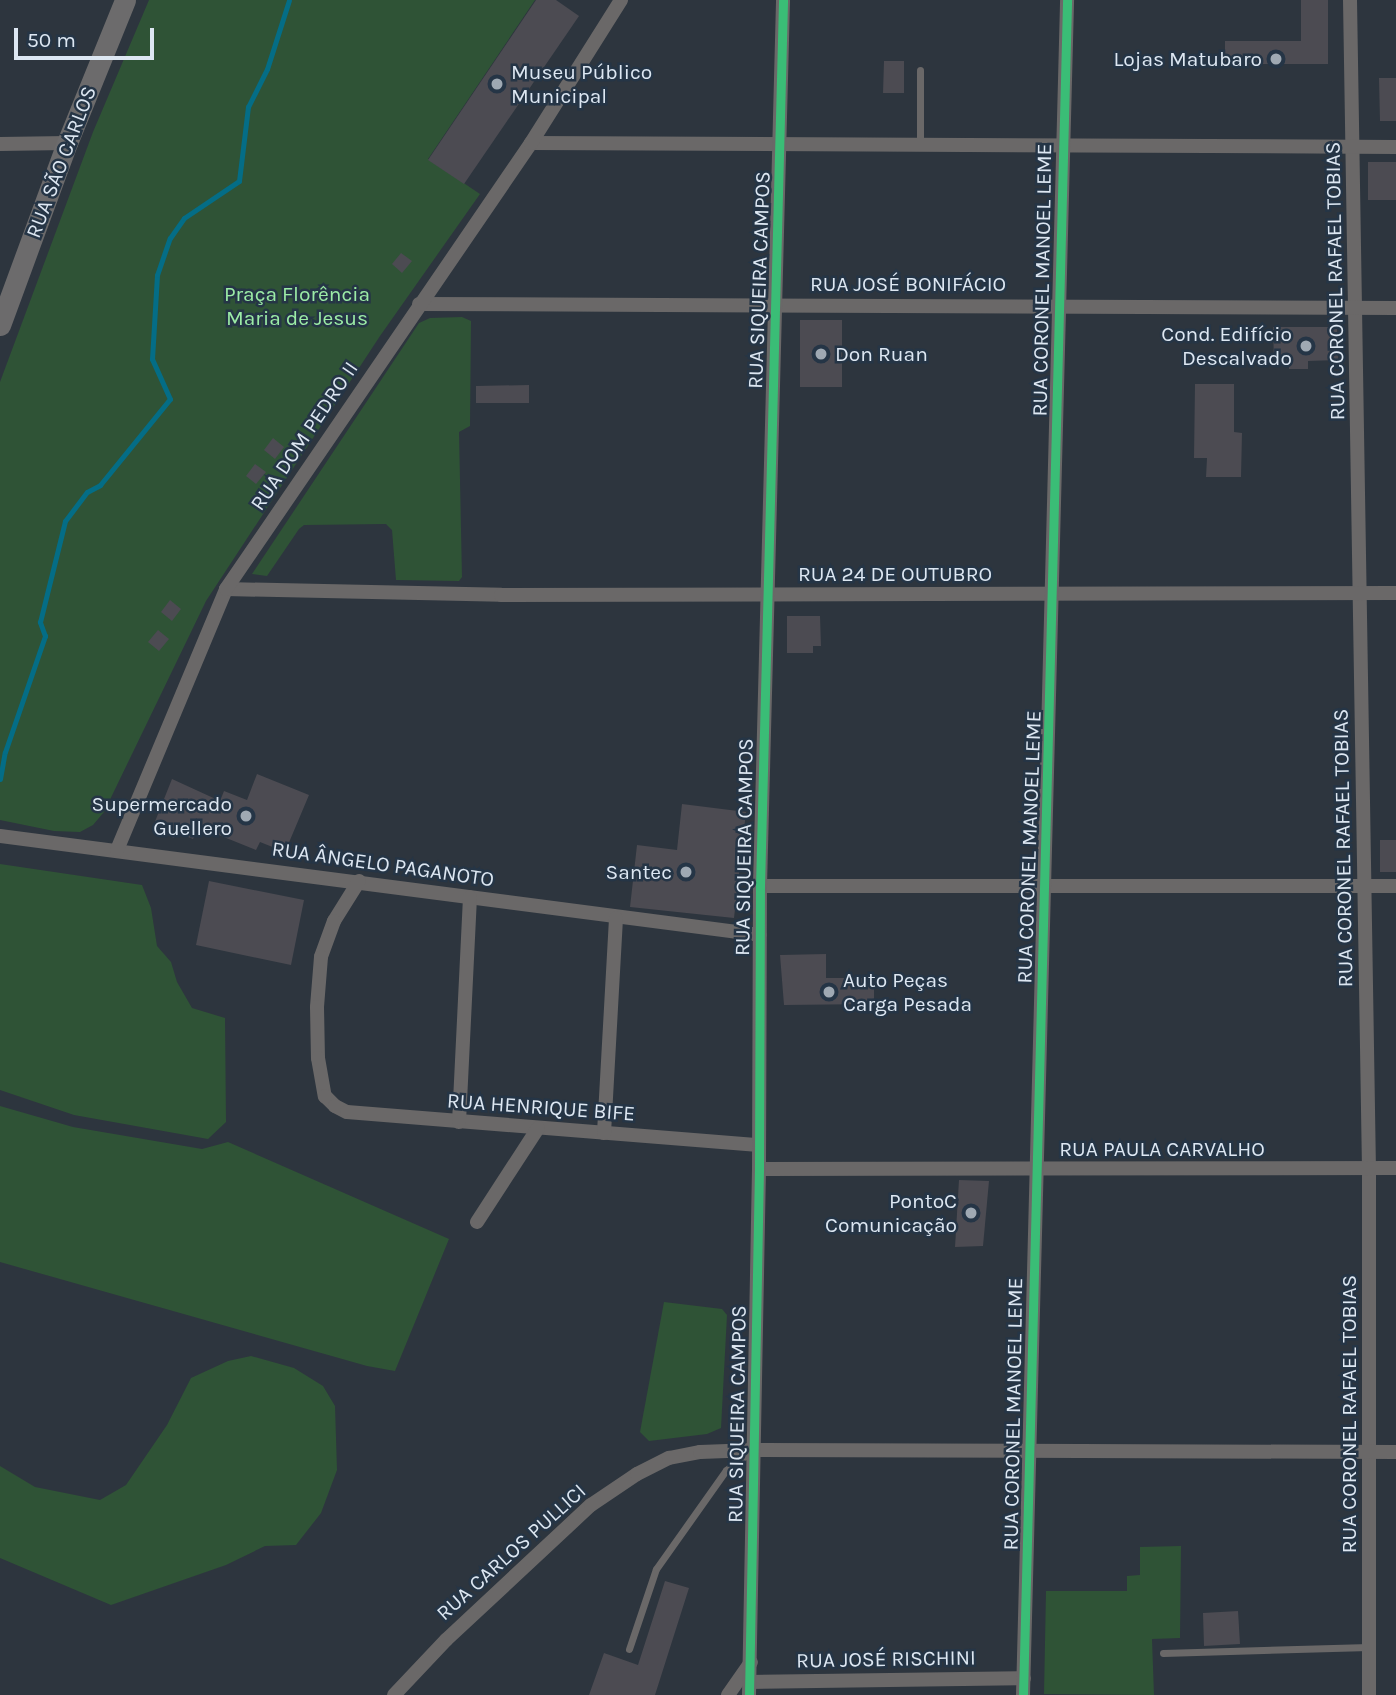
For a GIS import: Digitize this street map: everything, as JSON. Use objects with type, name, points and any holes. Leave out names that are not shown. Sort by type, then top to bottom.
[{"type":"main road","name":"RUA SÃO CARLOS","points":[[0,325],[67,143],[125,0]]},
{"type":"street","name":"RUA DOM PEDRO II","points":[[117,850],[226,589],[531,143],[621,0]]},
{"type":"street","name":"RUA SIQUEIRA CAMPOS","points":[[749,1689],[760,1169],[760,886],[783,0]]},
{"type":"street","name":"RUA CORONEL MANOEL LEME","points":[[1023,1695],[1067,0]]},
{"type":"street","name":"RUA CORONEL RAFAEL TOBIAS","points":[[1350,0],[1362,593],[1369,1168],[1369,1695]]},
{"type":"street","points":[[0,144],[67,143]]},
{"type":"street","points":[[531,143],[920,147],[1396,147]]},
{"type":"street","name":"RUA JOSÉ BONIFÁCIO","points":[[419,304],[1396,308]]},
{"type":"street","name":"RUA 24 DE OUTUBRO","points":[[226,589],[501,595],[768,596],[1396,593]]},
{"type":"street","name":"RUA ÂNGELO PAGANOTO","points":[[0,836],[760,935]]},
{"type":"street","name":"RUA HENRIQUE BIFE","points":[[359,881],[334,921],[321,957],[317,1007],[318,1058],[325,1096],[335,1106],[347,1112],[760,1145]]},
{"type":"street","points":[[760,886],[1396,886]]},
{"type":"street","points":[[459,1122],[470,897]]},
{"type":"street","points":[[604,1133],[616,918]]},
{"type":"street","points":[[477,1222],[538,1128]]},
{"type":"street","name":"RUA PAULA CARVALHO","points":[[760,1169],[1036,1171],[1396,1168]]},
{"type":"street","name":"RUA CARLOS PULLICI","points":[[394,1695],[446,1640],[602,1498],[637,1474],[669,1458],[700,1452],[754,1450],[1396,1452]]},
{"type":"street","points":[[728,1695],[751,1661]]},
{"type":"street","name":"RUA JOSÉ RISCHINI","points":[[749,1689],[1024,1678]]},
{"type":"lane","points":[[920,70],[920,147]]},
{"type":"lane","points":[[629,1649],[656,1569],[726,1470],[754,1450]]},
{"type":"lane","points":[[1163,1653],[1369,1647]]},
{"type":"green space","name":"Praça Florência Maria de Jesus","points":[[149,0],[535,0],[428,159],[480,194],[380,336],[206,601],[104,812],[93,825],[80,832],[54,831],[0,820],[0,382],[93,132]]},
{"type":"green space","points":[[462,317],[471,321],[470,426],[459,432],[462,577],[459,581],[396,580],[392,530],[386,524],[304,525],[267,576],[252,574],[419,323],[430,318]]},
{"type":"green space","points":[[0,864],[142,885],[151,908],[157,946],[171,962],[177,982],[192,1008],[225,1018],[226,1122],[208,1139],[74,1115],[0,1090]]},
{"type":"green space","points":[[0,1106],[73,1127],[202,1149],[228,1142],[449,1239],[395,1371],[367,1366],[0,1262]]},
{"type":"green space","points":[[664,1302],[722,1309],[727,1315],[721,1428],[707,1434],[649,1441],[640,1432]]},
{"type":"green space","points":[[251,1356],[294,1368],[323,1386],[335,1406],[337,1470],[321,1513],[296,1545],[265,1546],[226,1565],[111,1605],[0,1558],[0,1466],[35,1487],[100,1500],[126,1485],[167,1425],[191,1378],[228,1361]]},
{"type":"green space","points":[[1181,1546],[1180,1638],[1152,1639],[1154,1695],[1044,1694],[1046,1591],[1127,1591],[1127,1576],[1140,1575],[1140,1547]]},
{"type":"building","name":"Museu Público Municipal","points":[[536,0],[556,0],[579,16],[464,184],[428,160]]},
{"type":"building","name":"Lojas Matubaro","points":[[1301,0],[1328,0],[1328,64],[1225,64],[1225,41],[1301,41]]},
{"type":"building","points":[[884,61],[904,61],[904,93],[883,93]]},
{"type":"building","points":[[1379,78],[1396,78],[1396,121],[1380,121]]},
{"type":"building","points":[[1368,162],[1396,162],[1396,200],[1368,200]]},
{"type":"building","points":[[401,253],[412,261],[402,273],[392,264]]},
{"type":"building","name":"Don Ruan","points":[[800,320],[842,320],[842,387],[800,387]]},
{"type":"building","name":"Cond. Edifício Descalvado","points":[[1273,327],[1337,327],[1338,360],[1308,361],[1308,369],[1289,369],[1289,360],[1274,361]]},
{"type":"building","points":[[1195,384],[1234,384],[1234,432],[1242,433],[1241,477],[1206,477],[1207,458],[1194,458]]},
{"type":"building","points":[[529,385],[529,403],[476,403],[476,386]]},
{"type":"building","points":[[273,438],[284,447],[275,459],[264,450]]},
{"type":"building","points":[[255,464],[266,472],[256,484],[246,476]]},
{"type":"building","points":[[170,600],[181,609],[172,621],[161,612]]},
{"type":"building","points":[[787,616],[820,616],[821,646],[813,646],[813,653],[787,653]]},
{"type":"building","points":[[158,630],[169,639],[159,651],[148,642]]},
{"type":"building","points":[[257,774],[309,795],[285,852],[260,842],[256,850],[199,827],[193,839],[176,832],[174,838],[152,829],[172,779],[220,801],[224,791],[247,800]]},
{"type":"building","name":"Santec","points":[[682,804],[746,812],[734,918],[630,907],[637,845],[677,850]]},
{"type":"building","points":[[1380,840],[1396,840],[1396,872],[1380,872]]},
{"type":"building","points":[[209,881],[304,900],[291,965],[196,945]]},
{"type":"building","name":"Auto Peças Carga Pesada","points":[[826,954],[826,978],[874,978],[874,1004],[784,1005],[780,955]]},
{"type":"building","name":"PontoC Comunicação","points":[[959,1180],[989,1181],[983,1246],[955,1247]]},
{"type":"building","points":[[665,1581],[689,1588],[655,1695],[589,1695],[604,1653],[638,1665]]},
{"type":"building","points":[[1238,1611],[1240,1644],[1204,1646],[1203,1613]]},
{"type":"waterway","points":[[0,779],[5,752],[45,636],[40,622],[65,521],[87,492],[100,485],[170,399],[152,359],[157,275],[170,238],[184,218],[239,181],[248,107],[267,69],[289,0]]},
{"type":"cycle path","points":[[749,1695],[759,1169],[760,886],[783,0]]},
{"type":"cycle path","points":[[1023,1695],[1067,0]]},
{"type":"place","name":"Lojas Matubaro","points":[[1276,59]]},
{"type":"place","name":"Museu Público Municipal","points":[[497,84]]},
{"type":"place","name":"Cond. Edifício Descalvado","points":[[1306,346]]},
{"type":"place","name":"Don Ruan","points":[[821,354]]},
{"type":"place","name":"Supermercado Guellero","points":[[246,816]]},
{"type":"place","name":"Santec","points":[[686,872]]},
{"type":"place","name":"Auto Peças Carga Pesada","points":[[829,992]]},
{"type":"place","name":"PontoC Comunicação","points":[[971,1213]]}]
